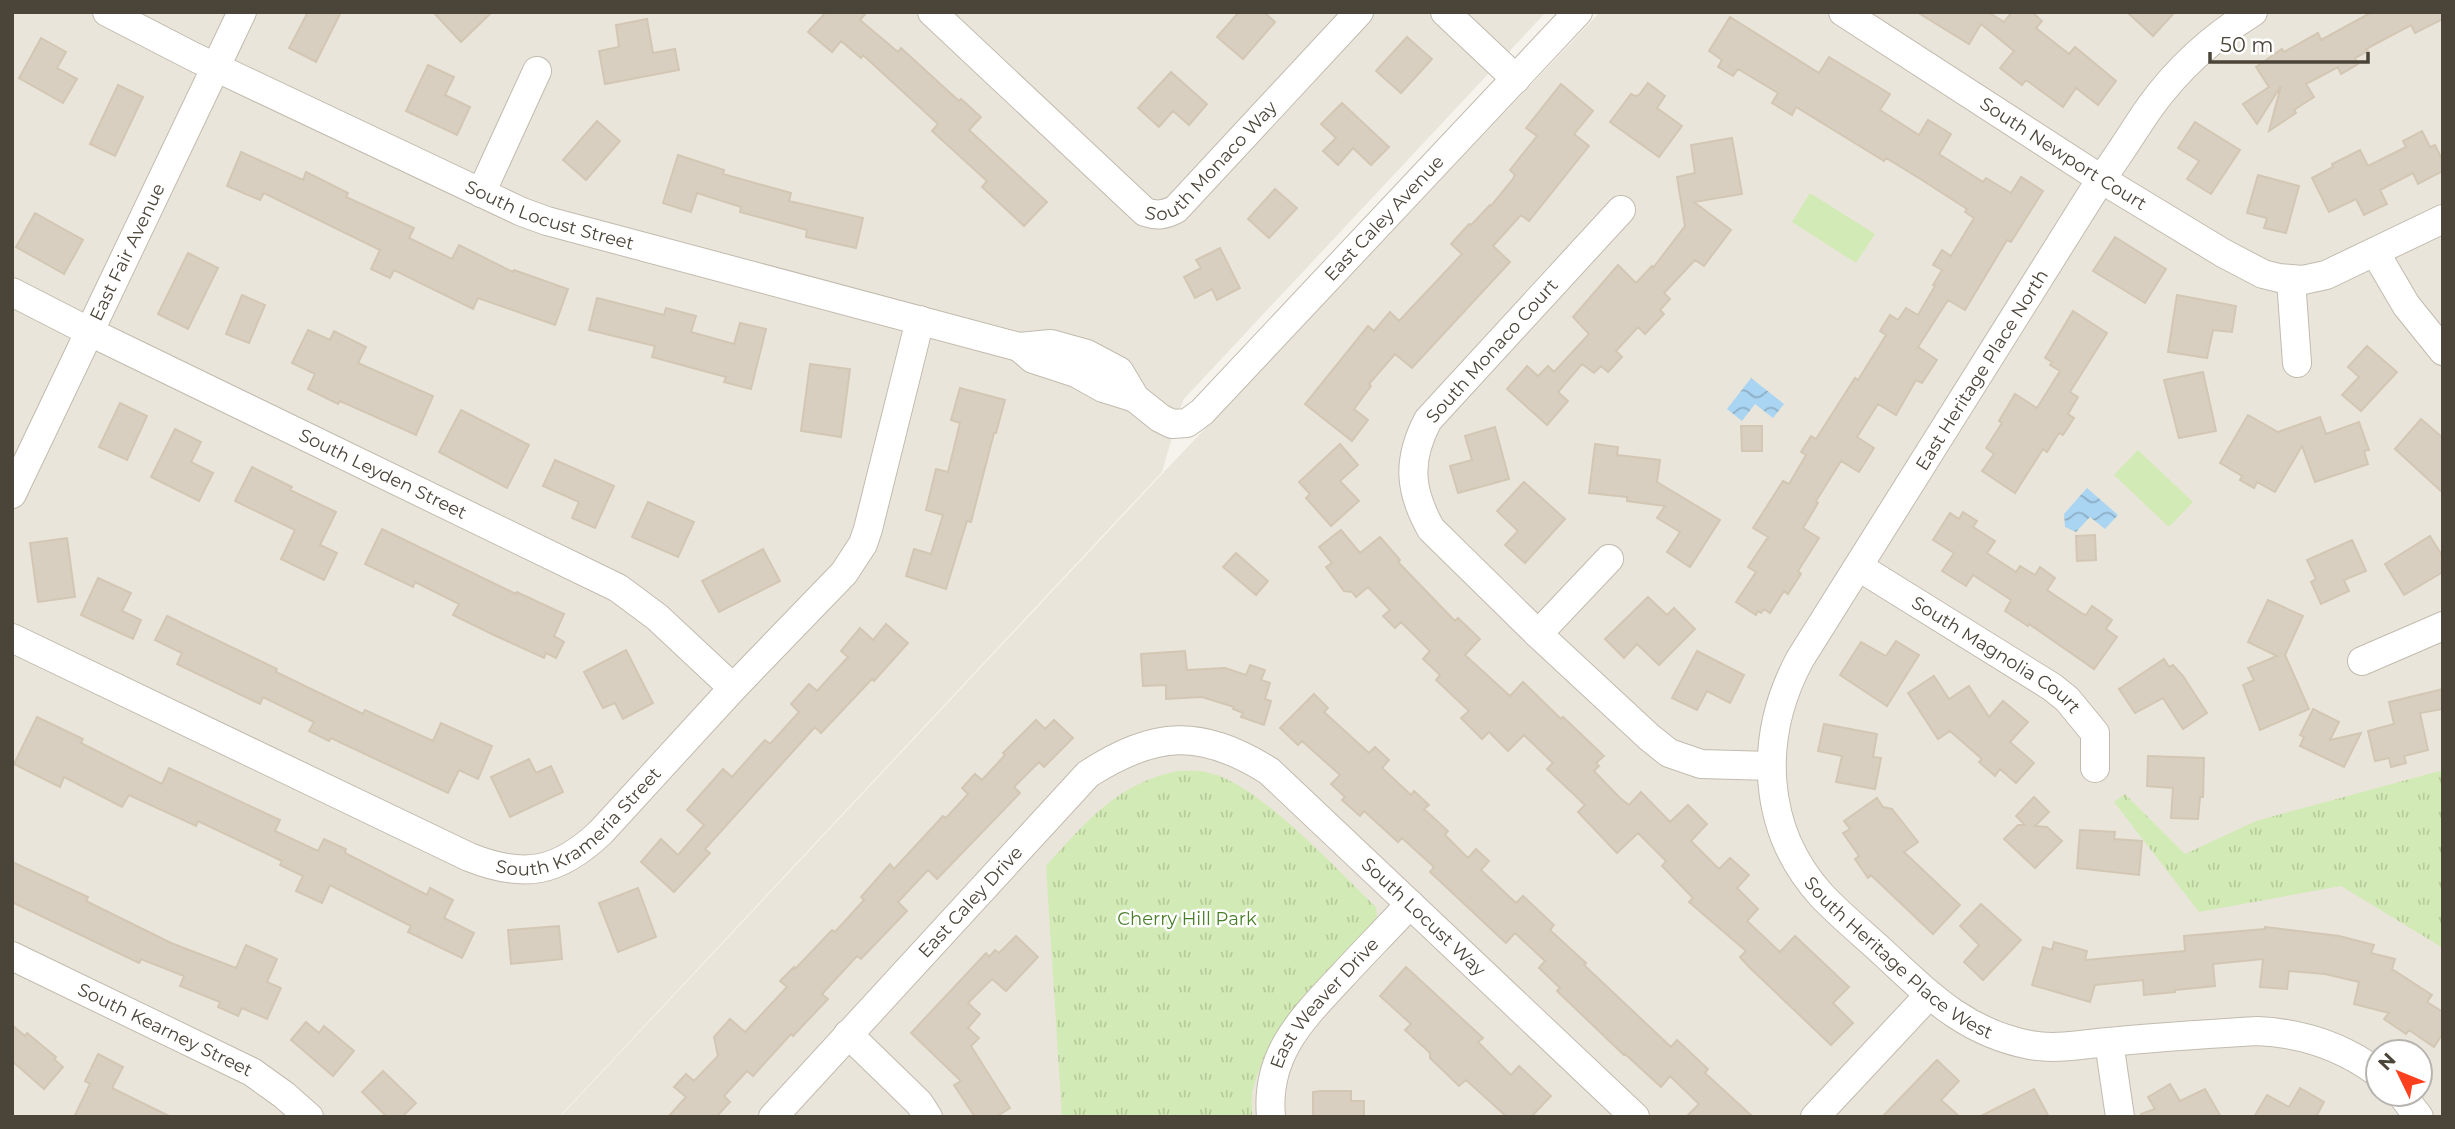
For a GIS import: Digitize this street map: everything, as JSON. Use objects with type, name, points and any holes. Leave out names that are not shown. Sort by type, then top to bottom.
[{"type":"street","name":"South Locust Street","points":[[107,12],[481,193],[547,221],[1019,347],[1033,359],[1076,373],[1103,388],[1135,398],[1167,422],[1186,423]]},
{"type":"street","name":"East Fair Avenue","points":[[12,494],[242,12]]},
{"type":"street","name":"South Monaco Way","points":[[932,12],[1145,212],[1155,215],[1168,214],[1176,209],[1359,12]]},
{"type":"street","points":[[1445,12],[1516,79]]},
{"type":"street","name":"East Caley Avenue","points":[[1186,423],[1212,402],[1578,12]]},
{"type":"street","name":"South Newport Court","points":[[1843,12],[2101,179],[2223,253],[2263,274],[2291,280],[2326,275],[2443,219]]},
{"type":"street","name":"East Heritage Place North","points":[[1772,766],[1774,727],[1780,701],[1791,675],[2101,179],[2122,152],[2148,109],[2195,54],[2223,30],[2253,12]]},
{"type":"street","points":[[481,193],[537,71]]},
{"type":"street","name":"South Monaco Court","points":[[1621,210],[1428,420],[1414,451],[1414,490],[1431,529],[1538,634],[1669,753],[1701,764],[1772,766]]},
{"type":"street","points":[[2375,252],[2406,305],[2443,351]]},
{"type":"street","points":[[2291,280],[2297,363]]},
{"type":"street","name":"South Leyden Street","points":[[12,292],[618,588],[657,617],[733,688]]},
{"type":"street","name":"South Krameria Street","points":[[12,638],[469,857],[502,869],[520,870],[554,864],[583,849],[844,573],[863,544],[920,320]]},
{"type":"street","points":[[1538,634],[1609,559]]},
{"type":"street","name":"South Magnolia Court","points":[[1859,567],[2067,699],[2095,733],[2095,768]]},
{"type":"street","points":[[2362,661],[2443,626]]},
{"type":"street","name":"East Caley Drive","points":[[772,1117],[1088,774],[1144,744],[1170,740],[1197,741]]},
{"type":"street","name":"South Locust Way","points":[[1197,741],[1229,748],[1269,771],[1635,1117]]},
{"type":"street","name":"South Heritage Place West","points":[[1772,766],[1772,784],[1784,834],[1801,868],[1822,895],[1929,995],[1954,1015],[1982,1031],[2008,1040],[2058,1048],[2257,1031],[2277,1032],[2324,1043],[2364,1062]]},
{"type":"street","name":"East Weaver Drive","points":[[1270,1117],[1272,1081],[1280,1055],[1300,1021],[1410,905]]},
{"type":"street","name":"South Kearney Street","points":[[12,956],[252,1072],[270,1083],[309,1117]]},
{"type":"street","points":[[1815,1117],[1929,995]]},
{"type":"street","points":[[848,1034],[919,1103],[928,1117]]},
{"type":"street","points":[[2109,1042],[2120,1117]]},
{"type":"shaded area","points":[[12,12],[1546,12],[1183,400],[1162,472],[559,1117],[12,1117]]},
{"type":"shaded area","points":[[1600,12],[2443,12],[2443,1117],[560,1117],[1163,473]]},
{"type":"green space","points":[[1810,193],[1875,234],[1856,263],[1792,222]]},
{"type":"green space","points":[[2138,450],[2193,502],[2169,527],[2114,475]]},
{"type":"green space","points":[[2443,770],[2443,948],[2341,886],[2199,912],[2114,802],[2125,794],[2185,854],[2256,821]]},
{"type":"green space","name":"Cherry Hill Park","points":[[1178,771],[1210,773],[1252,794],[1341,872],[1376,907],[1377,917],[1306,995],[1276,1037],[1263,1060],[1254,1085],[1252,1117],[1062,1117],[1046,866],[1104,806],[1137,785]]},
{"type":"water","points":[[1751,378],[1784,404],[1773,418],[1755,404],[1742,421],[1727,409]]},
{"type":"water","points":[[2087,488],[2118,515],[2105,529],[2090,517],[2076,532],[2065,527],[2064,514]]},
{"type":"building","points":[[308,12],[341,12],[316,62],[289,48]]},
{"type":"building","points":[[433,12],[492,12],[461,42]]},
{"type":"building","points":[[826,12],[867,12],[860,20],[898,52],[901,48],[959,101],[961,99],[981,117],[969,130],[1047,202],[1024,226],[982,187],[987,181],[932,131],[938,124],[863,55],[861,58],[841,41],[832,52],[808,32]]},
{"type":"building","points":[[1239,12],[1264,12],[1275,22],[1243,59],[1217,37]]},
{"type":"building","points":[[1917,12],[1988,12],[2004,22],[2012,12],[2032,12],[2042,21],[2036,28],[2069,54],[2075,47],[2116,81],[2098,105],[2076,88],[2063,107],[2026,80],[2022,85],[2000,68],[2014,51],[1981,24],[1969,44]]},
{"type":"building","points":[[2127,12],[2175,12],[2153,36]]},
{"type":"building","points":[[2372,12],[2443,12],[2443,19],[2415,33],[2411,25],[2366,49],[2368,51],[2355,58],[2358,64],[2341,74],[2338,67],[2306,84],[2314,97],[2269,131],[2281,86],[2257,124],[2243,104],[2269,87],[2256,67],[2282,49],[2284,52],[2318,33],[2321,40]]},
{"type":"building","points":[[1730,17],[1819,73],[1829,57],[1890,94],[1880,110],[1919,135],[1928,120],[1951,134],[1939,154],[1983,182],[1986,178],[2011,193],[2021,177],[2043,191],[2011,242],[2007,240],[1965,310],[1948,300],[1918,347],[1937,360],[1922,383],[1916,380],[1896,415],[1878,404],[1857,437],[1874,448],[1859,472],[1841,461],[1803,528],[1819,538],[1798,571],[1801,574],[1788,594],[1784,591],[1770,613],[1764,609],[1756,615],[1736,602],[1756,572],[1748,567],[1768,537],[1753,528],[1783,481],[1789,484],[1806,455],[1801,452],[1811,436],[1816,439],[1855,378],[1858,380],[1886,335],[1880,331],[1890,315],[1898,320],[1906,308],[1918,315],[1942,270],[1933,265],[1942,250],[1951,256],[1974,218],[1965,212],[1967,209],[1886,158],[1884,161],[1796,107],[1792,115],[1772,103],[1778,93],[1738,69],[1733,76],[1718,67],[1722,60],[1709,51]]},
{"type":"building","points":[[647,19],[653,53],[675,49],[679,70],[605,84],[599,51],[619,47],[616,25]]},
{"type":"building","points":[[1407,37],[1432,59],[1401,93],[1376,71]]},
{"type":"building","points":[[41,38],[66,52],[57,68],[77,79],[63,103],[19,78]]},
{"type":"building","points":[[428,65],[454,77],[445,95],[470,107],[457,135],[406,111]]},
{"type":"building","points":[[1171,72],[1207,104],[1189,125],[1173,111],[1159,127],[1138,108]]},
{"type":"building","points":[[1648,83],[1665,96],[1657,108],[1682,126],[1659,157],[1610,122],[1631,94],[1639,95]]},
{"type":"building","points":[[1561,84],[1593,111],[1574,134],[1589,146],[1529,221],[1521,215],[1493,246],[1510,262],[1412,368],[1395,354],[1369,384],[1371,386],[1354,409],[1368,420],[1352,441],[1305,404],[1368,326],[1374,331],[1390,312],[1399,321],[1462,254],[1451,244],[1469,224],[1491,206],[1513,179],[1515,175],[1510,170],[1537,136],[1526,128]]},
{"type":"building","points":[[118,85],[143,97],[115,156],[90,144]]},
{"type":"building","points":[[1342,103],[1389,147],[1371,165],[1353,148],[1338,165],[1323,151],[1336,138],[1321,124]]},
{"type":"building","points":[[597,121],[620,141],[586,180],[563,160]]},
{"type":"building","points":[[2195,122],[2240,150],[2211,194],[2187,179],[2199,161],[2178,148]]},
{"type":"building","points":[[2422,131],[2430,147],[2435,145],[2443,161],[2443,171],[2418,184],[2413,173],[2380,190],[2387,204],[2364,215],[2356,199],[2329,212],[2312,178],[2360,150],[2368,166],[2406,147],[2403,141]]},
{"type":"building","points":[[1732,138],[1742,194],[1694,202],[1731,230],[1704,266],[1695,260],[1664,293],[1670,299],[1660,310],[1664,314],[1645,334],[1638,327],[1616,351],[1622,357],[1608,372],[1601,366],[1594,373],[1582,364],[1558,392],[1568,401],[1547,425],[1507,389],[1527,366],[1538,376],[1548,366],[1554,372],[1589,334],[1573,317],[1618,265],[1636,283],[1652,266],[1653,268],[1685,226],[1677,177],[1695,173],[1691,145]]},
{"type":"building","points":[[241,152],[303,180],[306,172],[348,193],[346,197],[414,228],[409,238],[452,259],[459,245],[513,272],[514,270],[568,289],[555,325],[478,298],[473,309],[394,270],[390,278],[371,269],[380,250],[264,193],[260,200],[227,186]]},
{"type":"building","points":[[678,155],[724,170],[723,174],[791,193],[789,201],[863,218],[856,248],[806,237],[807,230],[740,212],[741,207],[697,193],[691,212],[663,203]]},
{"type":"building","points":[[2258,175],[2299,186],[2286,233],[2264,228],[2267,218],[2247,213]]},
{"type":"building","points":[[1275,189],[1297,208],[1269,238],[1248,219]]},
{"type":"building","points":[[35,213],[83,240],[64,274],[16,247]]},
{"type":"building","points":[[2115,237],[2166,269],[2145,303],[2093,271]]},
{"type":"building","points":[[1220,248],[1240,288],[1217,300],[1212,289],[1195,298],[1184,277],[1201,268],[1196,260]]},
{"type":"building","points":[[188,253],[218,268],[188,329],[158,314]]},
{"type":"building","points":[[242,295],[265,305],[249,343],[226,334]]},
{"type":"building","points":[[2177,295],[2236,306],[2232,332],[2213,330],[2207,358],[2168,352]]},
{"type":"building","points":[[597,298],[664,315],[666,308],[696,316],[691,332],[734,344],[740,323],[766,329],[751,389],[724,382],[726,377],[652,357],[655,346],[589,330]]},
{"type":"building","points":[[2073,311],[2107,333],[2070,392],[2078,397],[2068,414],[2074,418],[2063,435],[2059,433],[2047,452],[2043,449],[2015,493],[1982,471],[1994,454],[1986,448],[2002,423],[1999,421],[2015,394],[2037,408],[2060,371],[2045,358]]},
{"type":"building","points":[[308,330],[330,340],[334,331],[366,347],[358,363],[433,396],[416,435],[308,389],[315,374],[292,363]]},
{"type":"building","points":[[2367,346],[2397,372],[2361,411],[2342,395],[2359,377],[2348,367]]},
{"type":"building","points":[[810,364],[850,369],[841,437],[801,431]]},
{"type":"building","points":[[2203,372],[2216,431],[2179,438],[2164,380]]},
{"type":"building","points":[[960,388],[1005,400],[971,522],[967,521],[946,589],[906,576],[914,549],[931,554],[943,515],[926,510],[936,469],[948,472],[960,423],[951,420]]},
{"type":"building","points":[[120,403],[147,416],[127,460],[99,447]]},
{"type":"building","points":[[461,410],[529,445],[507,488],[439,452]]},
{"type":"building","points":[[2248,415],[2278,432],[2320,417],[2326,434],[2359,422],[2369,450],[2364,451],[2368,464],[2315,482],[2302,446],[2275,492],[2257,482],[2254,488],[2240,480],[2242,476],[2220,463]]},
{"type":"building","points":[[2421,419],[2443,438],[2443,493],[2395,449]]},
{"type":"building","points":[[1741,426],[1762,426],[1762,451],[1742,451]]},
{"type":"building","points":[[1495,427],[1509,479],[1458,493],[1450,466],[1472,460],[1465,436]]},
{"type":"building","points":[[175,429],[201,442],[191,462],[213,473],[199,501],[151,477]]},
{"type":"building","points":[[1340,444],[1358,465],[1340,481],[1359,501],[1331,526],[1306,498],[1310,494],[1299,482]]},
{"type":"building","points":[[1595,444],[1618,447],[1617,455],[1660,460],[1657,482],[1720,520],[1690,567],[1667,552],[1680,532],[1657,518],[1665,506],[1627,501],[1627,497],[1589,493]]},
{"type":"building","points":[[555,460],[614,486],[595,528],[572,518],[579,502],[543,486]]},
{"type":"building","points":[[252,467],[292,487],[290,490],[336,512],[320,545],[337,553],[324,580],[281,559],[295,530],[235,501]]},
{"type":"building","points":[[1524,482],[1565,519],[1525,563],[1505,545],[1518,531],[1497,511]]},
{"type":"building","points":[[648,502],[694,522],[678,557],[632,537]]},
{"type":"building","points":[[1963,512],[1977,521],[1973,527],[1995,541],[1987,553],[2016,572],[2020,566],[2035,575],[2040,567],[2055,578],[2047,590],[2083,614],[2086,615],[2092,606],[2112,620],[2106,629],[2117,637],[2094,669],[2029,624],[2028,626],[2005,611],[2011,600],[1973,575],[1966,586],[1942,571],[1954,553],[1933,540],[1950,513],[1959,519]]},
{"type":"building","points":[[382,529],[516,594],[517,592],[564,614],[554,636],[564,642],[556,658],[546,653],[544,658],[453,615],[459,604],[415,582],[413,587],[365,564]]},
{"type":"building","points":[[1341,530],[1360,553],[1380,537],[1400,560],[1398,562],[1455,621],[1458,618],[1480,639],[1465,655],[1510,696],[1523,682],[1561,719],[1563,717],[1604,756],[1596,763],[1599,766],[1594,771],[1620,798],[1629,805],[1641,792],[1670,822],[1688,805],[1707,824],[1691,841],[1719,869],[1730,858],[1749,875],[1737,888],[1758,909],[1747,921],[1780,952],[1795,936],[1849,987],[1833,1003],[1853,1023],[1831,1045],[1749,967],[1740,957],[1746,951],[1689,902],[1693,898],[1662,866],[1666,861],[1638,833],[1617,853],[1578,812],[1585,805],[1547,769],[1553,763],[1524,735],[1508,751],[1489,732],[1482,739],[1461,718],[1469,711],[1436,680],[1440,675],[1423,659],[1430,651],[1401,622],[1395,628],[1383,616],[1390,610],[1368,587],[1356,597],[1352,592],[1344,591],[1326,567],[1332,563],[1319,547]]},
{"type":"building","points":[[2095,535],[2096,560],[2077,561],[2076,536]]},
{"type":"building","points":[[2430,536],[2443,557],[2443,572],[2404,595],[2385,564]]},
{"type":"building","points":[[67,538],[75,597],[38,602],[30,543]]},
{"type":"building","points":[[2352,540],[2366,571],[2344,580],[2349,591],[2321,604],[2311,582],[2316,579],[2307,560]]},
{"type":"building","points":[[763,549],[780,581],[719,612],[702,581]]},
{"type":"building","points":[[1236,553],[1268,581],[1256,595],[1223,567]]},
{"type":"building","points":[[98,578],[131,593],[122,611],[141,620],[133,639],[81,615]]},
{"type":"building","points":[[1648,597],[1667,615],[1674,608],[1695,629],[1659,665],[1637,644],[1624,658],[1605,639]]},
{"type":"building","points":[[2268,600],[2303,616],[2285,655],[2309,709],[2260,730],[2243,685],[2254,680],[2248,668],[2277,656],[2248,642]]},
{"type":"building","points":[[167,616],[363,714],[365,710],[433,741],[441,723],[492,746],[478,779],[459,770],[448,793],[331,738],[329,741],[309,731],[314,722],[263,697],[260,704],[177,664],[182,653],[155,640]]},
{"type":"building","points":[[886,624],[908,643],[821,733],[815,727],[705,849],[710,853],[674,892],[641,862],[661,839],[678,855],[704,825],[687,810],[723,769],[732,777],[765,740],[770,744],[799,712],[791,704],[809,684],[817,691],[848,657],[841,651],[860,628],[873,640]]},
{"type":"building","points":[[1896,641],[1919,655],[1887,706],[1840,675],[1861,642],[1886,656]]},
{"type":"building","points":[[626,650],[653,703],[623,719],[615,703],[603,708],[584,672]]},
{"type":"building","points":[[1185,651],[1187,670],[1225,668],[1246,675],[1250,665],[1265,670],[1261,680],[1270,683],[1265,699],[1271,701],[1264,725],[1241,717],[1243,713],[1233,709],[1234,707],[1202,697],[1166,699],[1166,685],[1143,686],[1141,654]]},
{"type":"building","points":[[1697,651],[1744,675],[1730,703],[1707,691],[1697,710],[1672,698]]},
{"type":"building","points":[[2164,659],[2169,667],[2173,665],[2183,676],[2207,713],[2183,729],[2163,698],[2135,713],[2119,689]]},
{"type":"building","points":[[1934,676],[1949,699],[1969,686],[1989,717],[2003,701],[2028,722],[2010,742],[2034,763],[2016,783],[2000,769],[1995,776],[1979,762],[1982,759],[1950,731],[1938,739],[1908,693]]},
{"type":"building","points":[[2443,689],[2443,709],[2420,713],[2428,750],[2404,756],[2406,763],[2391,767],[2389,758],[2375,761],[2368,731],[2394,724],[2389,702]]},
{"type":"building","points":[[1314,694],[1328,708],[1324,712],[1369,753],[1375,747],[1389,760],[1382,768],[1411,795],[1414,791],[1429,805],[1424,809],[1448,831],[1445,835],[1468,858],[1476,849],[1489,861],[1481,870],[1516,903],[1523,896],[1554,925],[1550,930],[1586,963],[1584,965],[1671,1047],[1677,1040],[1708,1069],[1705,1073],[1753,1117],[1686,1117],[1699,1104],[1670,1076],[1661,1087],[1624,1055],[1557,991],[1560,988],[1539,968],[1545,961],[1515,933],[1506,943],[1430,872],[1434,867],[1402,838],[1398,842],[1364,811],[1360,816],[1342,800],[1345,797],[1331,784],[1340,775],[1302,741],[1298,745],[1280,728]]},
{"type":"building","points":[[2313,709],[2339,722],[2330,740],[2361,733],[2344,767],[2300,746],[2304,737],[2300,735]]},
{"type":"building","points":[[37,717],[83,739],[81,743],[162,784],[169,768],[280,820],[275,831],[318,851],[324,839],[346,849],[345,853],[427,895],[430,888],[453,900],[444,918],[474,933],[462,958],[408,932],[411,926],[330,885],[322,903],[296,891],[303,876],[280,865],[282,861],[198,821],[196,826],[129,795],[122,807],[64,777],[60,787],[14,764]]},
{"type":"building","points":[[1036,720],[1045,729],[1054,720],[1073,738],[1044,767],[1039,762],[1014,787],[1020,793],[937,879],[928,870],[898,902],[907,911],[861,959],[857,956],[822,994],[828,999],[753,1076],[747,1071],[724,1096],[730,1102],[716,1117],[668,1117],[686,1097],[674,1087],[686,1074],[694,1081],[718,1056],[714,1037],[730,1019],[745,1032],[787,987],[780,981],[832,930],[835,932],[864,900],[861,897],[890,864],[894,869],[943,816],[946,818],[968,794],[962,788],[975,774],[982,780],[1005,755],[1003,753]]},
{"type":"building","points":[[1824,724],[1877,734],[1873,757],[1881,758],[1875,789],[1836,782],[1842,756],[1818,751]]},
{"type":"building","points":[[2148,756],[2204,758],[2203,797],[2200,797],[2198,819],[2171,818],[2173,788],[2147,786]]},
{"type":"building","points":[[529,759],[536,773],[551,766],[563,792],[510,817],[491,777]]},
{"type":"building","points":[[2034,797],[2049,812],[2035,826],[2047,827],[2062,841],[2035,868],[2004,839],[2018,825],[2025,825],[2016,816]]},
{"type":"building","points":[[1877,798],[1883,807],[1892,809],[1918,842],[1904,852],[1960,905],[1933,934],[1871,875],[1868,878],[1855,859],[1859,856],[1843,833],[1850,829],[1844,821]]},
{"type":"building","points":[[2080,830],[2115,832],[2114,839],[2142,841],[2139,875],[2077,868]]},
{"type":"building","points":[[12,862],[88,897],[86,901],[171,943],[236,968],[246,945],[277,959],[267,982],[281,988],[267,1019],[242,1008],[238,1016],[218,1007],[220,1002],[180,986],[184,976],[141,959],[139,963],[12,902]]},
{"type":"building","points":[[638,888],[656,937],[618,952],[599,903]]},
{"type":"building","points":[[1981,904],[2021,940],[1983,980],[1964,962],[1979,945],[1960,926]]},
{"type":"building","points":[[559,926],[562,959],[511,964],[508,930]]},
{"type":"building","points":[[2265,929],[2339,936],[2374,945],[2371,953],[2395,959],[2392,969],[2432,995],[2427,1002],[2443,1012],[2443,1033],[2434,1047],[2434,1038],[2421,1038],[2409,1030],[2406,1034],[2384,1019],[2389,1013],[2354,1004],[2359,982],[2325,974],[2289,971],[2287,989],[2260,987],[2263,959],[2213,964],[2215,986],[2144,995],[2143,980],[2095,985],[2090,1002],[2032,985],[2043,947],[2052,950],[2054,942],[2087,951],[2085,960],[2185,951],[2184,936]]},
{"type":"building","points":[[1016,936],[1038,957],[1006,991],[992,979],[968,1003],[980,1014],[968,1028],[979,1038],[971,1046],[1010,1108],[996,1117],[975,1117],[954,1085],[961,1081],[911,1033],[986,953],[989,957],[995,950],[999,953]]},
{"type":"building","points":[[1406,967],[1483,1038],[1478,1042],[1511,1075],[1519,1066],[1551,1096],[1531,1117],[1507,1117],[1466,1080],[1459,1086],[1405,1030],[1411,1024],[1380,996]]},
{"type":"building","points":[[306,1022],[319,1033],[324,1026],[354,1051],[333,1076],[291,1040]]},
{"type":"building","points":[[12,1025],[25,1036],[27,1033],[56,1057],[54,1059],[63,1067],[44,1089],[12,1061]]},
{"type":"building","points":[[98,1054],[123,1067],[112,1088],[171,1117],[74,1117],[90,1084],[85,1081]]},
{"type":"building","points":[[1937,1060],[1959,1081],[1941,1100],[1960,1117],[1882,1117]]},
{"type":"building","points":[[383,1071],[416,1103],[402,1117],[387,1117],[362,1092]]},
{"type":"building","points":[[2170,1084],[2180,1101],[2205,1089],[2221,1117],[2141,1117],[2141,1114],[2155,1109],[2148,1097]]},
{"type":"building","points":[[2300,1088],[2324,1102],[2316,1117],[2254,1117],[2267,1095],[2289,1107]]},
{"type":"building","points":[[2034,1089],[2049,1117],[1979,1117]]},
{"type":"building","points":[[1351,1091],[1351,1101],[1364,1101],[1364,1117],[1313,1117],[1313,1092]]}]
